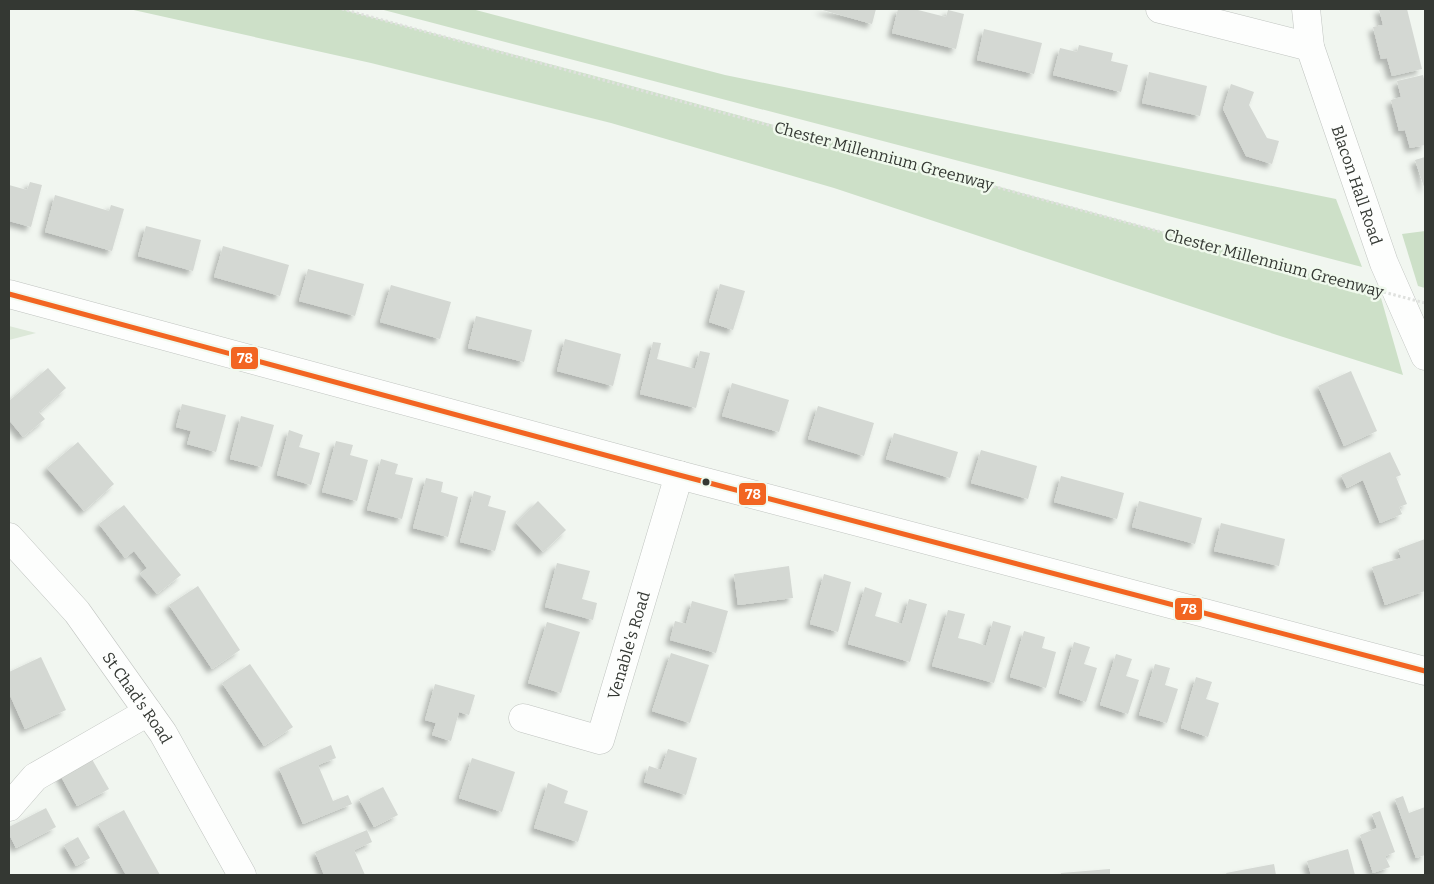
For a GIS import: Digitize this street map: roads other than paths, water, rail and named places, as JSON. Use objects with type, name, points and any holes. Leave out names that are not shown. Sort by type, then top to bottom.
[{"type":"street","points":[[1160,9],[1310,47]]},
{"type":"street","name":"Blacon Hall Road","points":[[1306,9],[1310,47],[1384,263],[1425,356]]},
{"type":"street","points":[[9,294],[679,475],[1425,671]]},
{"type":"street","name":"Venable's Road","points":[[523,718],[600,740],[679,475]]},
{"type":"street","name":"St Chad's Road","points":[[9,537],[77,612],[163,733],[242,875]]},
{"type":"street","points":[[9,807],[35,777],[148,712]]}]
